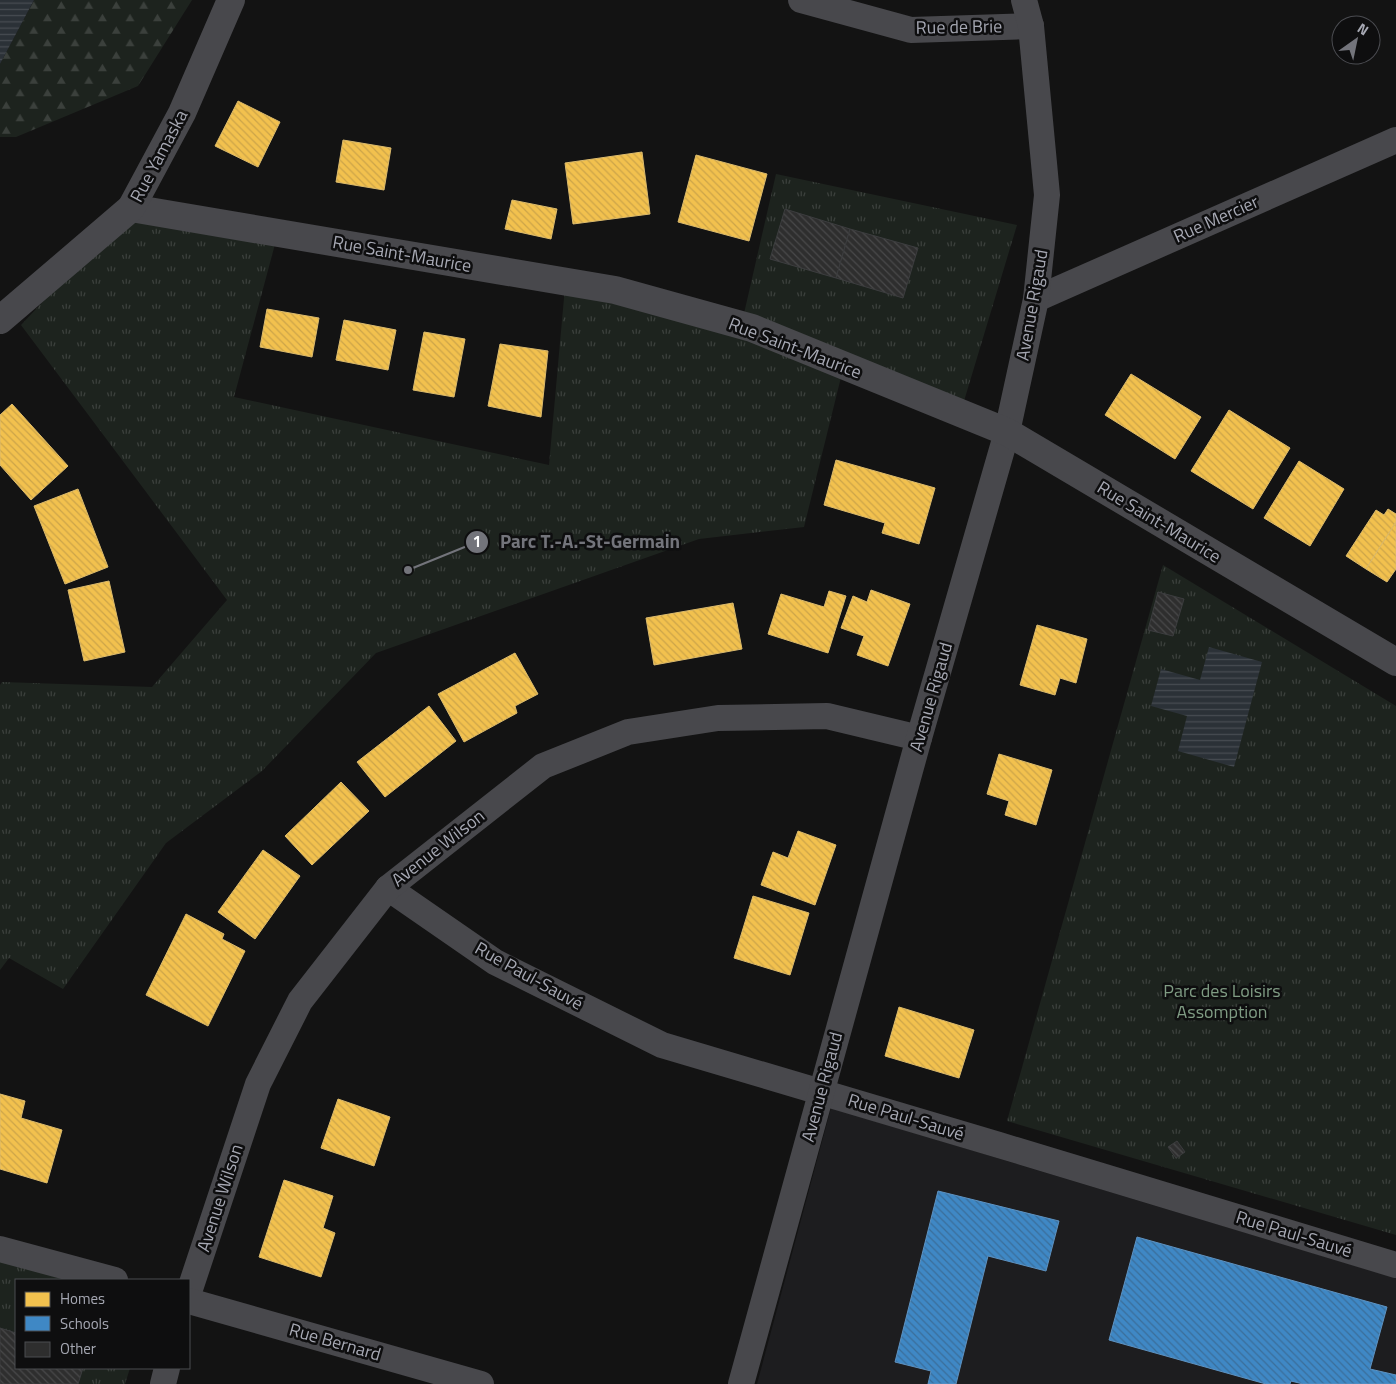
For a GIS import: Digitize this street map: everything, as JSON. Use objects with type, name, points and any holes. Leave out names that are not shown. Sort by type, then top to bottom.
[{"type":"street","name":"Rue Yamaska","points":[[0,320],[131,208],[182,113],[231,0]]},
{"type":"street","name":"Rue de Brie","points":[[801,0],[911,30],[1031,26]]},
{"type":"street","name":"Avenue Rigaud","points":[[741,1384],[918,738],[1006,432],[1036,299],[1047,195],[1031,26],[1024,0]]},
{"type":"street","name":"Rue Mercier","points":[[1036,299],[1396,140]]},
{"type":"street","name":"Rue Saint-Maurice","points":[[131,208],[615,290],[752,328],[1006,432],[1396,662]]},
{"type":"street","name":"Avenue Wilson","points":[[190,1289],[258,1084],[300,1001],[388,888],[543,766],[628,732],[718,718],[827,716],[918,738]]},
{"type":"street","name":"Rue Paul-Sauvé","points":[[388,888],[495,962],[662,1045],[1396,1265]]},
{"type":"street","points":[[0,1248],[111,1279]]},
{"type":"street","name":"Rue Bernard","points":[[190,1301],[482,1384]]},
{"type":"street","points":[[163,1384],[167,1369]]},
{"type":"shaded area","points":[[0,0],[34,0],[0,64]]},
{"type":"shaded area","points":[[1209,647],[1262,662],[1234,767],[1178,751],[1187,716],[1151,706],[1161,669],[1200,680]]},
{"type":"shaded area","points":[[831,1108],[1396,1278],[1396,1384],[757,1384]]},
{"type":"green space","points":[[34,0],[192,0],[138,86],[16,137],[0,137],[0,64]]},
{"type":"green space","points":[[776,174],[1017,225],[964,401],[845,361],[804,527],[699,539],[376,653],[262,771],[166,843],[63,989],[9,958],[0,970],[0,685],[2,682],[152,687],[227,600],[21,325],[131,208],[278,233],[234,397],[549,465],[565,287],[740,331]]},
{"type":"green space","name":"Parc des Loisirs Assomption","points":[[1163,565],[1396,706],[1396,1235],[1007,1121]]},
{"type":"green space","points":[[0,1254],[106,1279],[15,1279],[15,1369],[130,1369],[125,1384],[0,1384]]},
{"type":"building: Homes","points":[[238,101],[280,122],[258,167],[215,146]]},
{"type":"building: Homes","points":[[343,140],[391,148],[384,190],[336,182]]},
{"type":"building: Homes","points":[[642,152],[650,214],[573,224],[565,163]]},
{"type":"building: Homes","points":[[696,155],[767,174],[749,241],[678,222]]},
{"type":"building: Homes","points":[[512,200],[557,209],[551,239],[505,229]]},
{"type":"building: Homes","points":[[267,309],[319,318],[312,357],[260,347]]},
{"type":"building: Homes","points":[[344,320],[396,330],[388,370],[336,360]]},
{"type":"building: Homes","points":[[424,332],[465,339],[454,397],[413,390]]},
{"type":"building: Homes","points":[[500,344],[548,351],[541,417],[488,406]]},
{"type":"building: Homes","points":[[1131,374],[1201,417],[1175,459],[1105,415]]},
{"type":"building: Homes","points":[[12,404],[68,466],[31,500],[0,465],[0,415]]},
{"type":"building: Homes","points":[[1229,410],[1290,448],[1253,509],[1191,471]]},
{"type":"building: Homes","points":[[836,460],[935,488],[919,544],[882,533],[885,523],[824,505]]},
{"type":"building: Homes","points":[[1299,461],[1344,489],[1310,546],[1264,518]]},
{"type":"building: Homes","points":[[78,489],[108,567],[65,584],[34,506]]},
{"type":"building: Homes","points":[[1388,509],[1396,514],[1396,522],[1366,569],[1346,556],[1376,510],[1384,515]]},
{"type":"building: Homes","points":[[1396,522],[1396,569],[1387,582],[1366,569]]},
{"type":"building: Homes","points":[[109,581],[125,652],[84,661],[68,590]]},
{"type":"building: Homes","points":[[871,590],[910,604],[888,666],[857,655],[864,636],[841,628],[853,596],[867,602]]},
{"type":"building: Homes","points":[[829,591],[846,596],[828,653],[768,634],[781,594],[824,607]]},
{"type":"building: Homes","points":[[733,603],[742,649],[654,665],[646,618]]},
{"type":"building: Homes","points":[[1037,625],[1087,639],[1076,683],[1060,678],[1055,695],[1020,685]]},
{"type":"building: Homes","points":[[515,653],[538,694],[515,706],[517,713],[464,742],[438,694]]},
{"type":"building: Homes","points":[[429,706],[456,741],[385,797],[357,762]]},
{"type":"building: Homes","points":[[999,754],[1052,770],[1036,825],[1005,815],[1009,801],[987,794]]},
{"type":"building: Homes","points":[[341,782],[369,811],[312,865],[285,836]]},
{"type":"building: Homes","points":[[798,831],[836,845],[815,905],[761,885],[773,852],[788,858]]},
{"type":"building: Homes","points":[[263,850],[300,876],[255,939],[218,912]]},
{"type":"building: Homes","points":[[753,896],[809,913],[790,975],[734,958]]},
{"type":"building: Homes","points":[[186,914],[224,934],[222,939],[245,951],[208,1026],[146,995]]},
{"type":"building: Homes","points":[[899,1007],[974,1030],[959,1078],[885,1056]]},
{"type":"building: Homes","points":[[0,1094],[25,1101],[21,1118],[62,1130],[47,1183],[0,1169]]},
{"type":"building: Homes","points":[[338,1099],[390,1117],[374,1166],[321,1148]]},
{"type":"building: Homes","points":[[284,1180],[333,1196],[323,1228],[335,1233],[321,1277],[259,1257]]},
{"type":"building: Schools","points":[[938,1191],[1059,1221],[1046,1271],[988,1256],[956,1384],[928,1384],[931,1371],[895,1362]]},
{"type":"building: Schools","points":[[1137,1237],[1387,1307],[1370,1369],[1396,1375],[1396,1384],[1303,1384],[1291,1381],[1290,1384],[1266,1384],[1109,1340]]},
{"type":"building: Other","points":[[785,209],[850,229],[836,278],[770,259]]},
{"type":"building: Other","points":[[850,229],[918,248],[903,298],[836,278]]},
{"type":"building: Other","points":[[1158,592],[1184,599],[1173,636],[1148,630]]},
{"type":"building: Other","points":[[1177,1141],[1185,1152],[1176,1158],[1168,1147]]},
{"type":"building: Other","points":[[0,1328],[15,1333],[15,1369],[83,1369],[78,1384],[0,1384]]},
{"type":"place","name":"Parc T.-A.-St-Germain","points":[[408,570]]}]
